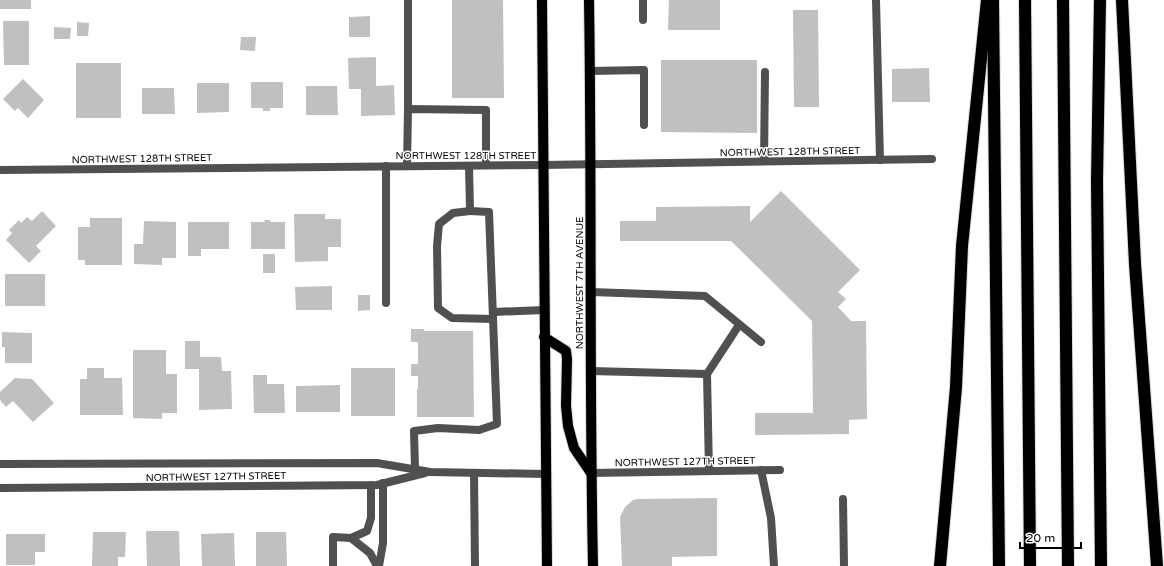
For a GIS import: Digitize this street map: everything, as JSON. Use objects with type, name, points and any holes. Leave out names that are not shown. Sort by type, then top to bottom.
[{"type":"highway","points":[[940,566],[956,387],[962,246],[987,0]]},
{"type":"highway","points":[[994,0],[999,566]]},
{"type":"highway","points":[[1025,0],[1030,566]]},
{"type":"highway","points":[[1063,0],[1068,566]]},
{"type":"highway","points":[[1100,0],[1097,182],[1101,566]]},
{"type":"highway","points":[[1122,0],[1135,264],[1157,566]]},
{"type":"main road","points":[[542,0],[546,566]]},
{"type":"main road","name":"NORTHWEST 7TH AVENUE","points":[[589,0],[591,164],[591,473],[593,566]]},
{"type":"main road","points":[[544,337],[566,351],[566,406],[568,426],[574,448],[591,473]]},
{"type":"street","points":[[407,166],[408,0]]},
{"type":"street","points":[[643,0],[643,20]]},
{"type":"street","points":[[876,0],[880,160]]},
{"type":"street","points":[[590,71],[644,70],[644,125]]},
{"type":"street","points":[[764,161],[765,72]]},
{"type":"street","points":[[408,109],[486,110],[486,165]]},
{"type":"street","name":"NORTHWEST 128TH STREET","points":[[0,170],[469,166],[932,159]]},
{"type":"street","points":[[386,166],[386,303]]},
{"type":"street","points":[[469,166],[470,211]]},
{"type":"street","points":[[415,470],[414,431],[438,428],[479,430],[497,424],[493,316],[489,212],[470,211],[453,213],[438,224],[438,308],[452,318],[493,316],[544,310]]},
{"type":"street","points":[[591,292],[704,296],[761,342]]},
{"type":"street","points":[[709,471],[707,374],[739,325]]},
{"type":"street","points":[[591,371],[707,374]]},
{"type":"street","name":"NORTHWEST 127TH STREET","points":[[0,464],[377,463],[430,472],[545,474]]},
{"type":"street","points":[[761,470],[771,518],[774,566]]},
{"type":"street","name":"NORTHWEST 127TH STREET","points":[[591,473],[780,470]]},
{"type":"street","name":"NORTHWEST 127TH STREET","points":[[0,488],[371,485],[430,472]]},
{"type":"street","points":[[474,473],[475,566]]},
{"type":"street","points":[[378,566],[384,543],[383,483]]},
{"type":"street","points":[[332,566],[333,537],[350,538],[367,531],[371,518],[371,485]]},
{"type":"street","points":[[843,499],[844,566]]},
{"type":"street","points":[[350,538],[370,553],[378,566]]},
{"type":"building","points":[[0,0],[31,0],[31,9],[0,9]]},
{"type":"building","points":[[452,0],[503,0],[504,98],[452,98]]},
{"type":"building","points":[[669,0],[720,0],[720,30],[668,30]]},
{"type":"building","points":[[793,10],[818,10],[819,107],[794,107]]},
{"type":"building","points":[[370,16],[370,37],[349,37],[349,17]]},
{"type":"building","points":[[3,21],[29,21],[29,65],[4,65]]},
{"type":"building","points":[[77,22],[89,23],[88,36],[77,36]]},
{"type":"building","points":[[54,27],[71,28],[70,39],[54,39]]},
{"type":"building","points":[[241,37],[256,37],[255,51],[240,50]]},
{"type":"building","points":[[376,57],[376,86],[394,85],[395,115],[361,116],[361,89],[349,89],[348,58]]},
{"type":"building","points":[[661,60],[757,60],[757,133],[661,132]]},
{"type":"building","points":[[76,63],[121,63],[121,118],[76,118]]},
{"type":"building","points":[[929,68],[930,102],[892,102],[892,69]]},
{"type":"building","points":[[23,79],[44,100],[28,118],[18,108],[15,111],[3,99]]},
{"type":"building","points":[[251,82],[283,82],[283,108],[270,108],[270,111],[263,111],[263,108],[251,108]]},
{"type":"building","points":[[197,83],[229,83],[229,112],[197,113]]},
{"type":"building","points":[[306,86],[337,86],[338,115],[306,115]]},
{"type":"building","points":[[142,88],[174,88],[175,114],[142,114]]},
{"type":"building","points":[[781,191],[860,270],[838,292],[846,299],[838,307],[851,321],[866,321],[867,419],[849,420],[849,434],[755,435],[755,413],[813,413],[812,321],[731,241],[620,241],[620,221],[656,221],[656,207],[750,206],[750,222]]},
{"type":"building","points":[[42,211],[56,226],[36,246],[41,251],[29,263],[6,240],[12,233],[9,230],[19,220],[21,223],[27,217],[32,221]]},
{"type":"building","points":[[294,214],[325,214],[325,219],[341,219],[341,247],[328,247],[328,261],[295,262]]},
{"type":"building","points":[[90,218],[122,218],[122,265],[85,265],[85,260],[78,260],[78,227],[90,227]]},
{"type":"building","points":[[264,220],[270,220],[271,222],[285,222],[285,249],[251,249],[251,222],[265,222]]},
{"type":"building","points":[[144,221],[176,222],[176,258],[162,258],[162,265],[134,264],[134,244],[143,244]]},
{"type":"building","points":[[188,222],[229,222],[229,249],[201,249],[201,256],[188,256]]},
{"type":"building","points":[[263,254],[275,254],[275,273],[263,273]]},
{"type":"building","points":[[5,274],[45,274],[45,306],[5,306]]},
{"type":"building","points":[[332,286],[332,310],[296,310],[295,287]]},
{"type":"building","points":[[358,295],[370,295],[370,310],[358,311]]},
{"type":"building","points":[[411,329],[424,329],[424,331],[473,331],[474,417],[417,417],[418,376],[411,376],[411,364],[418,364],[418,342],[411,342]]},
{"type":"building","points":[[2,332],[32,333],[32,363],[5,363],[5,347],[2,347]]},
{"type":"building","points":[[185,341],[200,341],[200,357],[221,357],[222,371],[231,371],[232,409],[199,410],[199,369],[185,369]]},
{"type":"building","points":[[133,350],[166,350],[166,374],[177,374],[177,413],[162,413],[162,419],[133,418]]},
{"type":"building","points":[[87,368],[104,368],[104,378],[122,378],[123,415],[80,415],[80,379],[87,379]]},
{"type":"building","points":[[351,368],[395,368],[395,416],[351,416]]},
{"type":"building","points":[[253,375],[267,375],[267,384],[284,384],[285,413],[254,413]]},
{"type":"building","points":[[15,378],[32,379],[54,403],[33,422],[13,401],[6,407],[0,400],[0,392]]},
{"type":"building","points":[[340,385],[340,412],[296,412],[296,386]]},
{"type":"building","points":[[717,498],[717,556],[672,557],[672,566],[622,566],[620,517],[625,507],[633,500]]},
{"type":"building","points":[[146,531],[179,531],[180,566],[147,566]]},
{"type":"building","points":[[93,532],[126,532],[125,557],[118,557],[118,566],[92,566]]},
{"type":"building","points":[[256,532],[286,532],[287,566],[256,566]]},
{"type":"building","points":[[234,533],[235,566],[202,566],[201,534]]},
{"type":"building","points":[[6,534],[45,534],[45,552],[35,552],[35,565],[6,565]]}]
